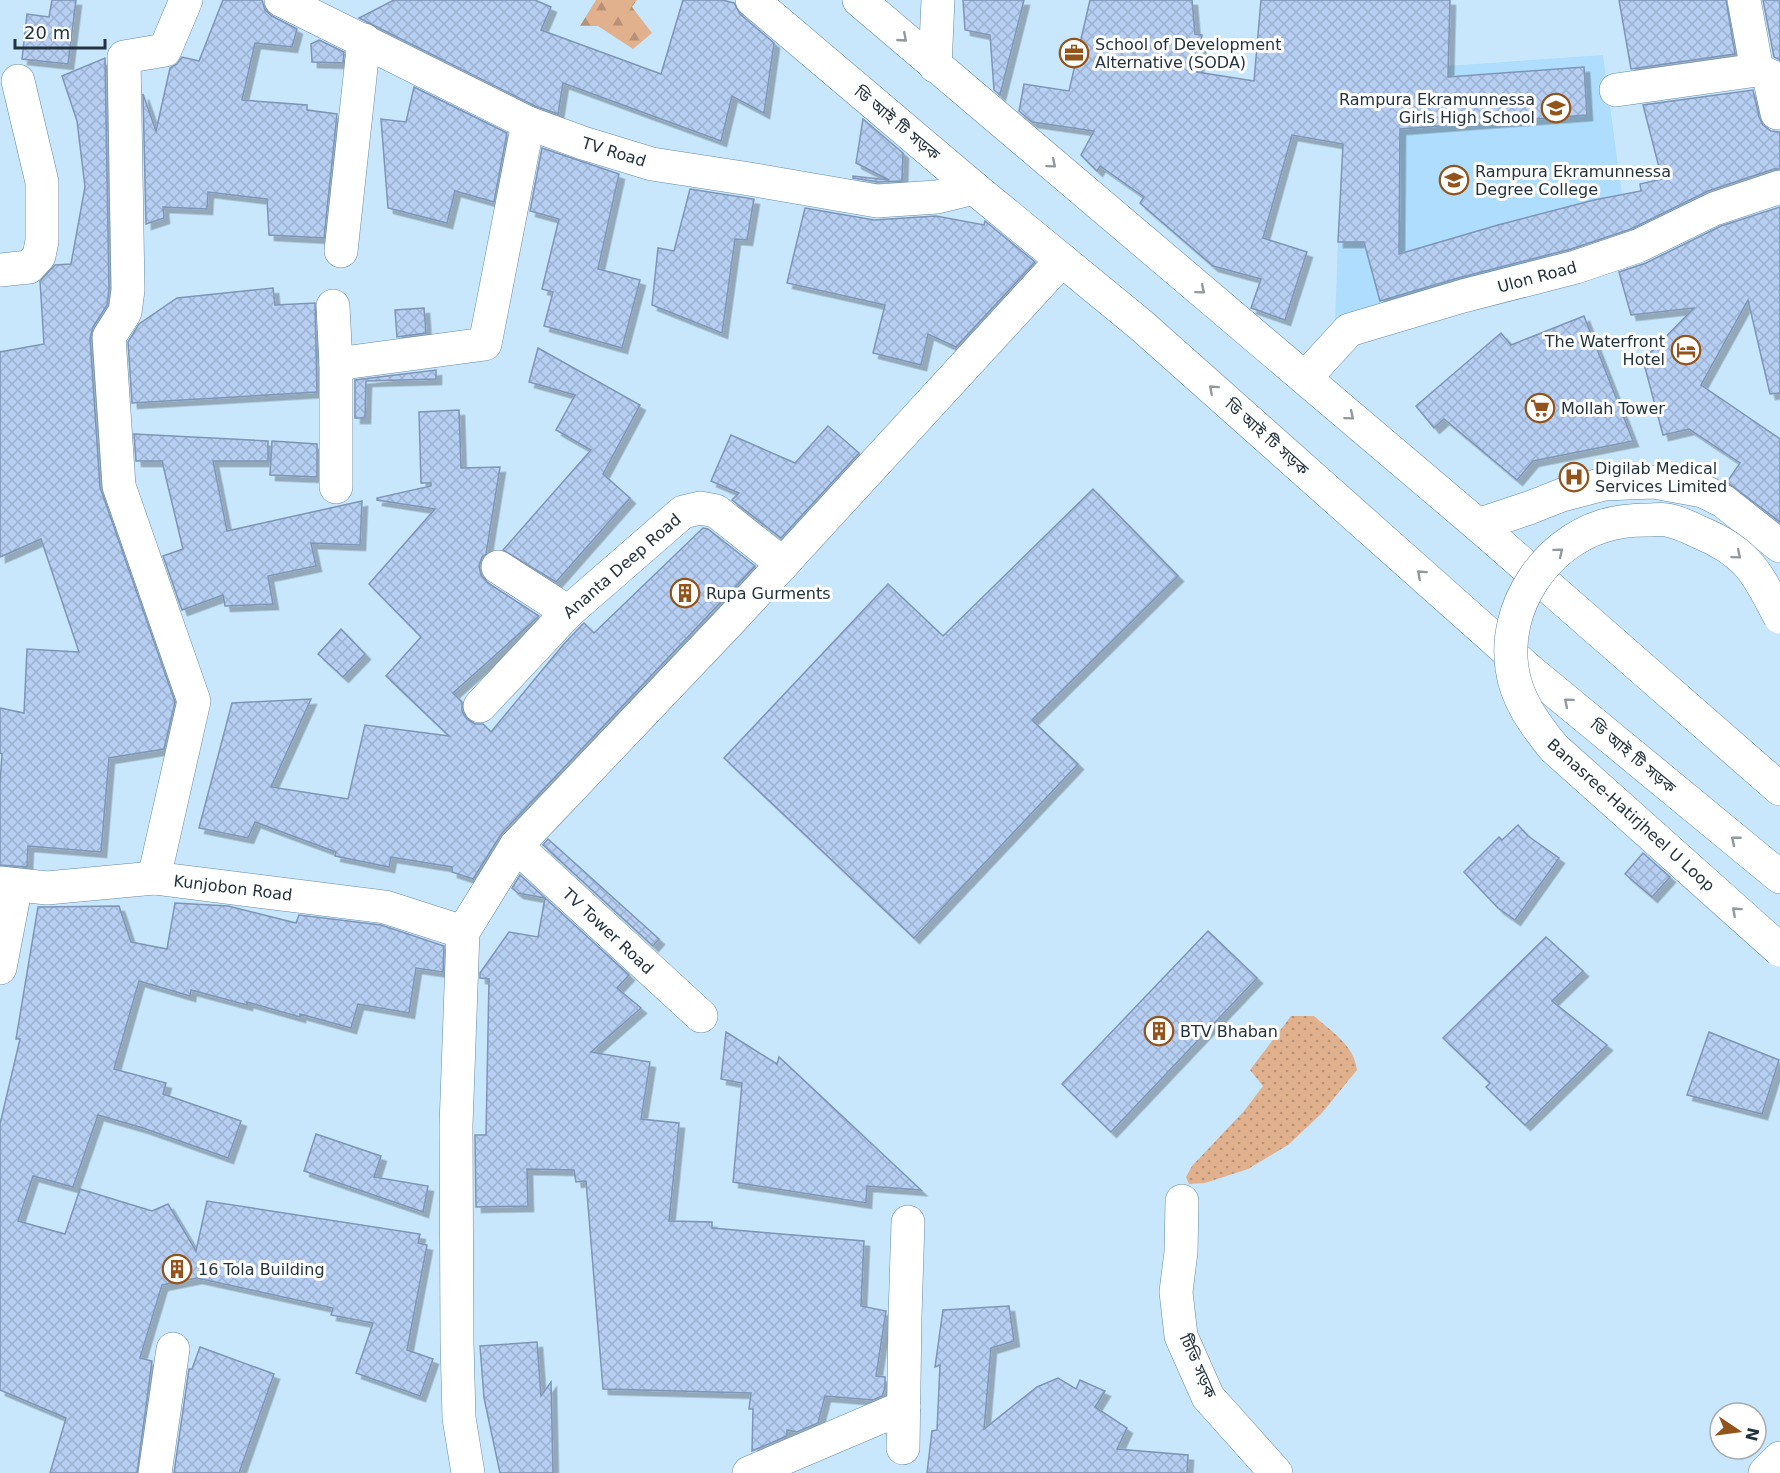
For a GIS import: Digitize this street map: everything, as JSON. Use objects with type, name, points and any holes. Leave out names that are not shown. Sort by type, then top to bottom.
[{"type":"street","points":[[154,878],[194,701],[119,486],[109,337],[125,312],[128,290],[124,57],[165,50],[186,0]]},
{"type":"street","name":"TV Road","points":[[282,0],[528,123],[652,164],[877,201],[937,197],[975,188]]},
{"type":"street","name":"ডি আই টি সড়ক","points":[[752,0],[1141,325],[1530,671],[1780,877]]},
{"type":"street","points":[[858,0],[1478,525],[1780,789]]},
{"type":"street","points":[[935,66],[938,0]]},
{"type":"street","points":[[1744,0],[1769,75],[1779,116]]},
{"type":"street","points":[[341,251],[364,40]]},
{"type":"street","points":[[1616,90],[1769,75]]},
{"type":"street","points":[[0,270],[29,267],[39,256],[42,241],[42,182],[18,81]]},
{"type":"street","points":[[336,364],[485,345],[528,123]]},
{"type":"street","name":"Ulon Road","points":[[1305,378],[1349,330],[1463,296],[1576,267],[1638,246],[1714,209],[1780,187]]},
{"type":"street","points":[[468,1473],[459,1418],[457,1342],[456,1126],[463,932],[516,846],[783,564],[1062,260]]},
{"type":"street","points":[[333,306],[336,364],[336,487]]},
{"type":"street","points":[[1478,525],[1562,495],[1604,484],[1654,482],[1703,491],[1723,501],[1780,546]]},
{"type":"street","name":"Ananta Deep Road","points":[[480,706],[568,612],[683,512],[700,508],[716,511],[783,564]]},
{"type":"street","name":"Banasree-Hatirjheel U Loop","points":[[1780,617],[1748,563],[1724,543],[1667,520],[1622,521],[1602,526],[1583,535],[1566,546],[1534,577],[1519,605],[1513,624],[1511,668],[1525,706],[1537,728],[1554,748],[1780,950]]},
{"type":"street","points":[[498,567],[568,612]]},
{"type":"street","name":"TV Tower Road","points":[[516,846],[701,1016]]},
{"type":"street","name":"Kunjobon Road","points":[[8,884],[47,888],[154,878],[385,908],[463,932]]},
{"type":"street","points":[[0,968],[8,884]]},
{"type":"street","name":"টিভি সড়ক","points":[[1182,1201],[1176,1292],[1181,1336],[1209,1397],[1276,1473]]},
{"type":"street","points":[[903,1448],[908,1222]]},
{"type":"street","points":[[155,1473],[173,1349]]},
{"type":"street","points":[[748,1473],[904,1407]]},
{"type":"street","points":[[1765,1473],[1780,1458]]},
{"type":"shaded area","points":[[1603,55],[1627,231],[1335,322],[1338,242],[1361,72]]},
{"type":"green space","points":[[596,0],[637,0],[632,7],[652,33],[633,49],[598,26],[580,26]]},
{"type":"green space","points":[[1291,1016],[1314,1016],[1347,1046],[1352,1053],[1357,1070],[1321,1114],[1288,1145],[1248,1169],[1205,1183],[1189,1184],[1186,1177],[1192,1166],[1244,1111],[1263,1086],[1250,1070]]},
{"type":"building","points":[[52,0],[76,0],[68,64],[22,59],[27,14],[49,17]]},
{"type":"building","points":[[223,0],[262,0],[265,10],[272,16],[297,29],[292,47],[255,43],[242,100],[307,105],[307,110],[337,114],[324,238],[269,235],[267,199],[208,192],[207,209],[163,207],[164,218],[146,224],[143,94],[156,131],[170,68],[182,57],[199,61]]},
{"type":"building","points":[[394,0],[535,0],[551,7],[541,30],[661,74],[683,0],[722,0],[734,3],[740,14],[774,43],[764,113],[732,96],[721,141],[563,83],[558,114],[535,106],[359,18]]},
{"type":"building","points":[[963,0],[1024,0],[1000,95],[994,90],[990,35],[965,30]]},
{"type":"building","points":[[1090,0],[1192,0],[1195,34],[1202,35],[1197,72],[1254,81],[1261,0],[1450,0],[1448,77],[1584,67],[1587,115],[1400,129],[1399,254],[1594,200],[1641,191],[1640,184],[1662,179],[1643,105],[1753,90],[1763,125],[1771,131],[1780,132],[1780,169],[1708,191],[1631,229],[1571,249],[1380,301],[1364,242],[1338,242],[1343,144],[1292,135],[1263,238],[1307,252],[1285,320],[1251,308],[1261,279],[1213,266],[1140,203],[1144,197],[1100,166],[1097,171],[1081,155],[1094,131],[1032,122],[1019,111],[1024,84],[1069,91]]},
{"type":"building","points":[[1619,0],[1726,0],[1735,54],[1631,69]]},
{"type":"building","points":[[1763,0],[1780,0],[1780,60],[1774,57]]},
{"type":"building","points":[[319,40],[344,52],[343,63],[312,62],[311,44]]},
{"type":"building","points":[[105,58],[109,289],[107,305],[93,327],[90,338],[100,487],[175,702],[164,749],[109,758],[101,852],[28,846],[27,867],[0,865],[2,754],[0,753],[0,708],[24,713],[27,649],[79,652],[41,539],[0,557],[0,352],[44,344],[40,281],[55,265],[71,264],[85,187],[77,121],[62,76]]},
{"type":"building","points":[[414,87],[507,133],[494,202],[455,191],[447,223],[388,208],[381,119],[406,122]]},
{"type":"building","points":[[863,119],[903,153],[902,181],[878,182],[853,178],[853,176],[889,180],[856,163]]},
{"type":"building","points":[[542,148],[619,174],[598,269],[640,280],[622,348],[544,326],[553,292],[542,289],[559,219],[530,211]]},
{"type":"building","points":[[690,189],[754,199],[747,240],[735,239],[722,333],[652,305],[658,248],[674,251]]},
{"type":"building","points":[[1780,207],[1780,393],[1770,394],[1748,300],[1701,385],[1780,439],[1780,522],[1727,482],[1740,463],[1689,429],[1663,435],[1643,360],[1694,308],[1631,315],[1619,272],[1646,263],[1721,226]]},
{"type":"building","points":[[805,208],[874,220],[936,216],[984,225],[985,221],[1035,262],[956,347],[928,334],[921,365],[873,353],[885,305],[787,283]]},
{"type":"building","points":[[273,288],[275,305],[315,303],[317,392],[132,403],[128,342],[139,324],[177,298]]},
{"type":"building","points":[[424,308],[426,333],[397,337],[395,310]]},
{"type":"building","points":[[1584,316],[1633,441],[1533,461],[1517,480],[1444,419],[1434,428],[1416,406],[1501,333],[1511,345]]},
{"type":"building","points":[[538,348],[640,405],[603,474],[630,498],[556,582],[503,550],[591,450],[556,430],[575,395],[529,382]]},
{"type":"building","points":[[436,370],[436,379],[366,381],[365,418],[355,418],[355,380]]},
{"type":"building","points":[[459,410],[461,468],[500,467],[486,554],[482,557],[479,566],[481,575],[488,583],[539,616],[453,693],[462,702],[462,711],[467,719],[475,724],[483,724],[491,732],[584,623],[594,633],[703,528],[708,529],[755,566],[502,833],[473,879],[452,872],[452,867],[391,857],[389,867],[335,856],[336,852],[255,822],[248,838],[199,828],[232,703],[311,699],[271,787],[348,799],[365,725],[449,736],[386,676],[421,637],[369,584],[435,509],[377,500],[377,498],[431,486],[431,483],[421,483],[419,412]]},
{"type":"building","points":[[828,426],[859,453],[781,538],[732,500],[739,493],[711,481],[731,435],[795,463]]},
{"type":"building","points":[[134,434],[268,441],[268,461],[213,461],[227,531],[362,501],[360,545],[311,543],[316,566],[268,576],[273,604],[225,606],[223,595],[182,610],[163,556],[183,549],[162,461],[136,461]]},
{"type":"building","points":[[272,441],[317,444],[317,477],[270,475]]},
{"type":"building","points":[[1093,489],[1178,576],[1032,720],[1078,764],[914,938],[724,758],[888,584],[943,636]]},
{"type":"building","points":[[341,629],[365,654],[343,677],[318,654]]},
{"type":"building","points":[[1518,825],[1528,836],[1559,858],[1515,920],[1498,908],[1464,872],[1499,837],[1502,840]]},
{"type":"building","points":[[548,839],[659,939],[653,946],[543,845]]},
{"type":"building","points":[[1643,853],[1670,877],[1652,897],[1625,874]]},
{"type":"building","points":[[520,875],[629,975],[617,988],[641,1008],[591,1052],[650,1062],[641,1119],[679,1123],[669,1221],[712,1222],[712,1228],[864,1241],[861,1306],[886,1311],[876,1376],[885,1377],[882,1396],[873,1400],[825,1396],[818,1423],[797,1432],[787,1430],[787,1436],[752,1451],[753,1409],[749,1409],[751,1393],[603,1389],[586,1181],[576,1182],[574,1170],[527,1169],[528,1206],[476,1207],[475,1135],[486,1135],[489,979],[480,978],[480,973],[509,932],[538,937],[545,898],[518,893],[512,888]]},
{"type":"building","points":[[175,903],[228,906],[296,923],[299,915],[381,925],[444,946],[443,972],[416,968],[409,1013],[358,1004],[351,1028],[300,1014],[300,1017],[247,1002],[247,1005],[191,990],[190,996],[139,981],[114,1069],[166,1083],[163,1094],[241,1121],[228,1158],[98,1115],[73,1187],[33,1176],[18,1221],[65,1234],[80,1189],[152,1211],[168,1204],[196,1251],[207,1201],[420,1234],[418,1243],[427,1245],[407,1350],[433,1359],[420,1396],[356,1373],[373,1323],[331,1315],[333,1308],[197,1278],[162,1285],[140,1358],[152,1361],[137,1473],[50,1473],[66,1418],[0,1390],[0,1124],[20,1039],[16,1039],[38,907],[119,906],[131,942],[167,949]]},
{"type":"building","name":"BTV Bhaban","points":[[1208,931],[1257,978],[1111,1132],[1062,1084]]},
{"type":"building","points":[[1546,937],[1583,971],[1552,1001],[1607,1045],[1525,1125],[1486,1087],[1490,1083],[1443,1038]]},
{"type":"building","points":[[726,1032],[777,1064],[779,1057],[921,1190],[867,1186],[866,1203],[733,1182],[742,1083],[721,1079]]},
{"type":"building","points":[[1709,1032],[1779,1060],[1762,1114],[1687,1095]]},
{"type":"building","points":[[316,1134],[381,1156],[374,1177],[428,1186],[423,1212],[304,1171]]},
{"type":"building","points":[[1009,1306],[1014,1341],[991,1348],[984,1429],[1037,1387],[1058,1378],[1076,1389],[1080,1380],[1105,1391],[1095,1407],[1127,1428],[1117,1449],[1188,1455],[1187,1473],[927,1473],[932,1431],[937,1430],[940,1365],[935,1367],[943,1310]]},
{"type":"building","points":[[537,1342],[541,1396],[551,1382],[553,1473],[500,1473],[484,1398],[480,1346]]},
{"type":"building","points":[[200,1347],[274,1374],[239,1473],[174,1473],[189,1369],[192,1369]]},
{"type":"place","name":"School of Development Alternative (SODA)","points":[[1074,53]]},
{"type":"place","name":"Rampura Ekramunnessa Girls High School","points":[[1556,108]]},
{"type":"place","name":"Rampura Ekramunnessa Degree College","points":[[1454,180]]},
{"type":"place","name":"The Waterfront Hotel","points":[[1686,350]]},
{"type":"place","name":"Mollah Tower","points":[[1540,408]]},
{"type":"place","name":"Digilab Medical Services Limited","points":[[1574,477]]},
{"type":"place","name":"Rupa Gurments","points":[[685,593]]},
{"type":"place","name":"BTV Bhaban","points":[[1159,1031]]},
{"type":"place","name":"16 Tola Building","points":[[177,1269]]}]
